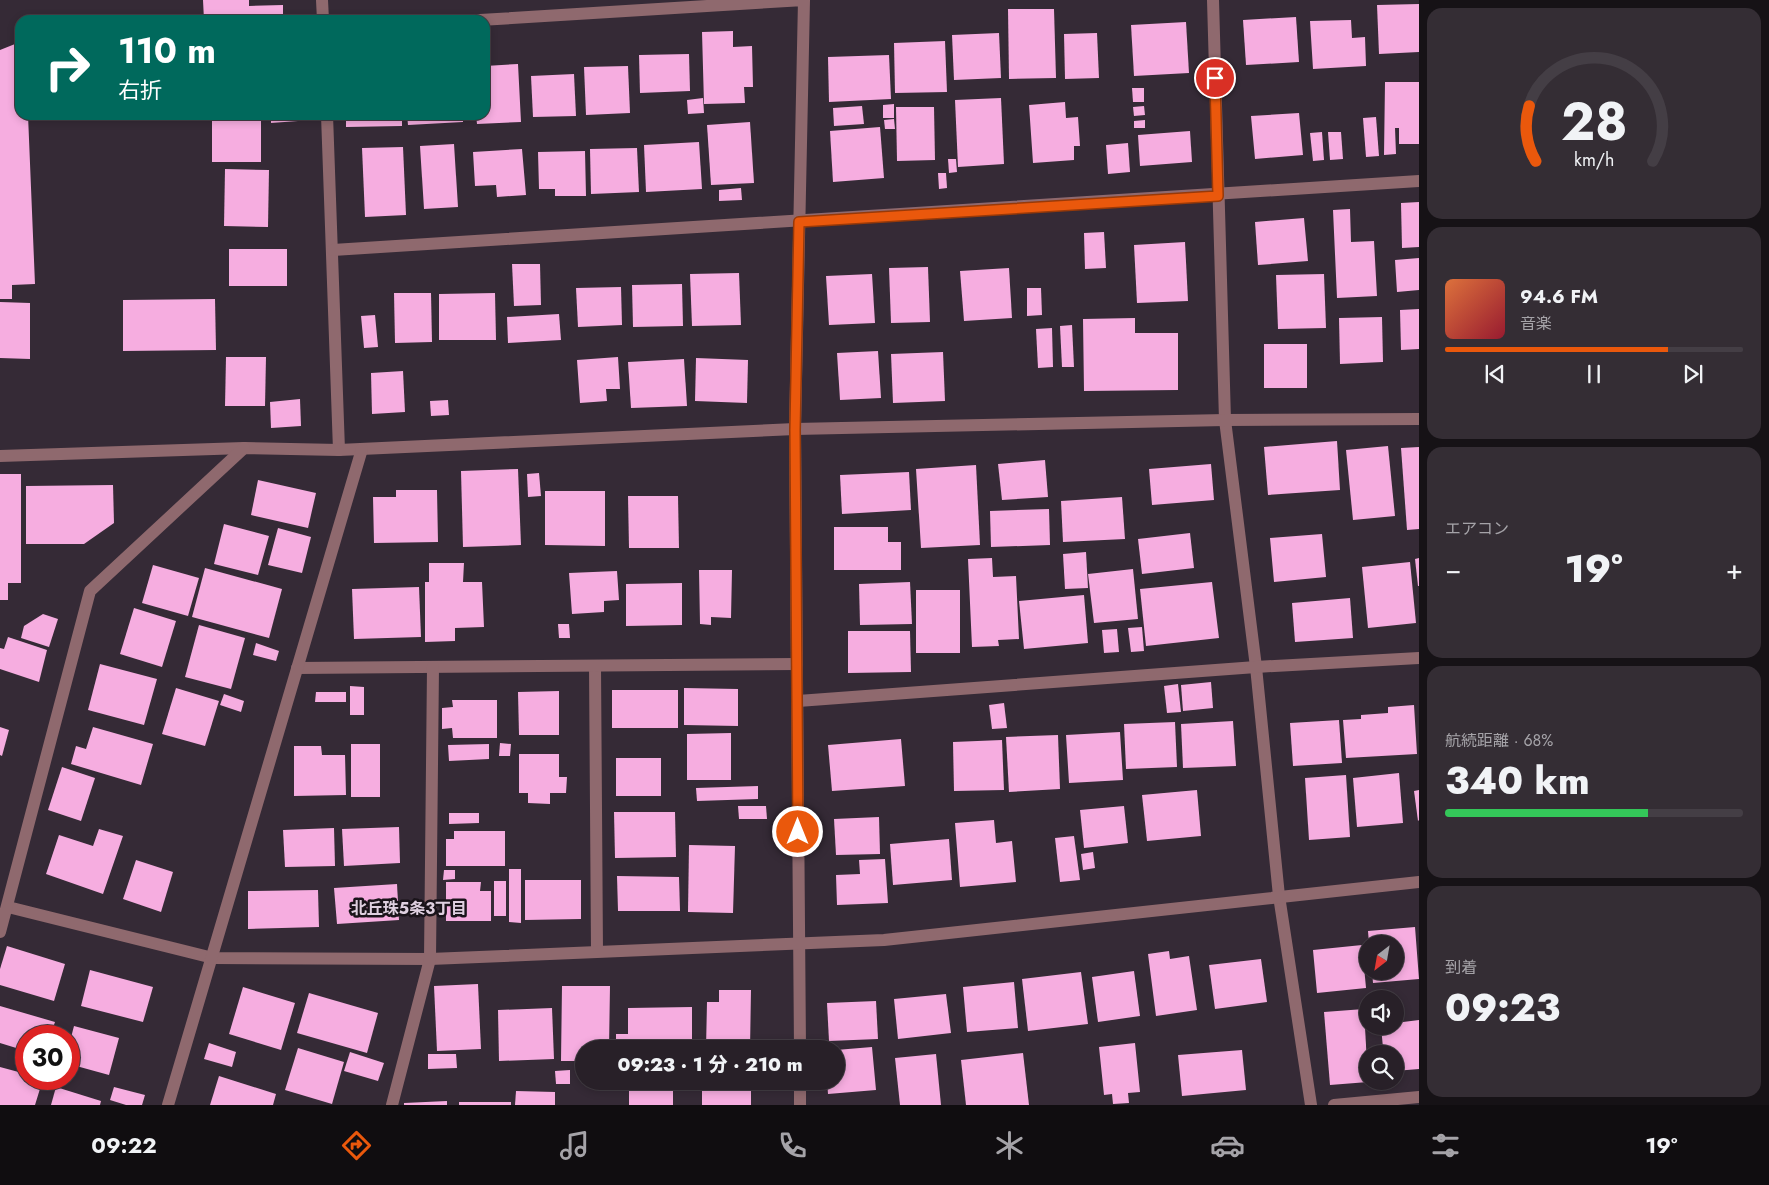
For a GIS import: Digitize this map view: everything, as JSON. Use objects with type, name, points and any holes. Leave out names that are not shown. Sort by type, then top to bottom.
[{"type":"street","points":[[322,0],[323,15]]},
{"type":"street","points":[[490,19],[804,0],[795,430],[800,1040]]},
{"type":"street","points":[[1212,0],[1226,420],[1256,667],[1279,896],[1311,1105]]},
{"type":"street","points":[[327,120],[339,450]]},
{"type":"street","points":[[332,250],[1218,196],[1419,181]]},
{"type":"street","points":[[0,456],[244,448],[339,450],[795,430],[1226,420],[1419,419]]},
{"type":"street","points":[[0,932],[90,591],[244,448]]},
{"type":"street","points":[[168,1105],[362,449]]},
{"type":"street","points":[[798,701],[1256,667],[1419,658]]},
{"type":"street","points":[[298,668],[798,664]]},
{"type":"street","points":[[594,666],[597,951]]},
{"type":"street","points":[[392,1105],[430,959],[433,667]]},
{"type":"street","points":[[8,907],[213,958],[430,959],[884,940],[1419,882]]},
{"type":"street","points":[[800,1090],[800,1105]]},
{"type":"street","points":[[1334,1105],[1419,1097]]},
{"type":"building","points":[[203,0],[249,0],[249,6],[283,5],[283,15],[204,15]]},
{"type":"building","points":[[1419,4],[1419,52],[1379,54],[1377,5]]},
{"type":"building","points":[[1008,9],[1054,9],[1056,78],[1009,79]]},
{"type":"building","points":[[1296,17],[1299,62],[1246,65],[1243,20]]},
{"type":"building","points":[[1351,20],[1352,38],[1365,37],[1366,66],[1313,69],[1310,21]]},
{"type":"building","points":[[1186,22],[1189,73],[1134,76],[1131,25]]},
{"type":"building","points":[[733,31],[733,47],[752,46],[753,87],[744,87],[745,103],[704,104],[702,32]]},
{"type":"building","points":[[999,33],[1001,78],[954,80],[952,35]]},
{"type":"building","points":[[1097,33],[1099,78],[1065,79],[1064,34]]},
{"type":"building","points":[[945,41],[947,92],[895,93],[894,43]]},
{"type":"building","points":[[15,44],[15,120],[28,120],[35,284],[12,285],[12,299],[0,299],[0,50]]},
{"type":"building","points":[[689,54],[690,91],[640,93],[639,55]]},
{"type":"building","points":[[889,55],[891,99],[829,102],[828,57]]},
{"type":"building","points":[[518,64],[521,122],[477,124],[477,120],[490,120],[490,66]]},
{"type":"building","points":[[628,66],[630,113],[586,115],[584,67]]},
{"type":"building","points":[[574,74],[576,116],[533,117],[531,76]]},
{"type":"building","points":[[1385,82],[1419,82],[1419,144],[1399,144],[1399,128],[1395,128],[1396,154],[1384,155]]},
{"type":"building","points":[[1132,88],[1144,88],[1144,102],[1133,102]]},
{"type":"building","points":[[703,98],[704,113],[688,114],[687,100]]},
{"type":"building","points":[[1001,98],[1004,164],[958,167],[955,100]]},
{"type":"building","points":[[1065,102],[1066,118],[1078,117],[1080,146],[1074,146],[1074,160],[1033,163],[1029,105]]},
{"type":"building","points":[[894,104],[894,118],[883,118],[883,105]]},
{"type":"building","points":[[862,106],[864,124],[834,126],[833,108]]},
{"type":"building","points":[[1144,106],[1145,115],[1134,116],[1133,107]]},
{"type":"building","points":[[896,107],[934,107],[935,160],[897,161]]},
{"type":"building","points":[[1299,113],[1303,155],[1255,159],[1251,116]]},
{"type":"building","points":[[1376,117],[1379,156],[1366,157],[1363,118]]},
{"type":"building","points":[[894,119],[895,129],[885,129],[884,120]]},
{"type":"building","points":[[212,120],[261,120],[261,162],[212,162]]},
{"type":"building","points":[[271,120],[298,121],[271,123]]},
{"type":"building","points":[[346,120],[402,120],[402,126],[346,127]]},
{"type":"building","points":[[408,120],[463,120],[463,122],[408,125]]},
{"type":"building","points":[[1145,120],[1145,128],[1134,128],[1134,121]]},
{"type":"building","points":[[750,122],[754,183],[711,185],[707,125]]},
{"type":"building","points":[[880,127],[884,178],[833,182],[830,131]]},
{"type":"building","points":[[1190,131],[1192,162],[1140,166],[1138,135]]},
{"type":"building","points":[[1322,132],[1324,160],[1313,161],[1310,133]]},
{"type":"building","points":[[1328,132],[1341,132],[1343,159],[1330,160]]},
{"type":"building","points":[[699,142],[702,189],[646,192],[644,145]]},
{"type":"building","points":[[1128,143],[1130,172],[1108,174],[1106,145]]},
{"type":"building","points":[[454,144],[458,207],[424,209],[420,146]]},
{"type":"building","points":[[403,147],[406,215],[365,217],[362,148]]},
{"type":"building","points":[[637,148],[639,192],[591,194],[590,149]]},
{"type":"building","points":[[522,149],[526,195],[497,197],[496,185],[475,186],[473,152]]},
{"type":"building","points":[[585,151],[586,196],[555,196],[555,189],[539,189],[538,152]]},
{"type":"building","points":[[948,159],[956,159],[957,172],[949,173]]},
{"type":"building","points":[[225,169],[269,170],[268,227],[224,226]]},
{"type":"building","points":[[938,173],[946,173],[947,188],[939,189]]},
{"type":"building","points":[[741,188],[742,200],[719,201],[719,190]]},
{"type":"building","points":[[1419,202],[1419,247],[1402,248],[1401,203]]},
{"type":"building","points":[[1350,209],[1351,242],[1374,241],[1377,296],[1337,298],[1333,210]]},
{"type":"building","points":[[1304,218],[1308,261],[1258,265],[1255,222]]},
{"type":"building","points":[[1104,232],[1106,268],[1085,269],[1084,233]]},
{"type":"building","points":[[1185,242],[1188,301],[1137,303],[1134,245]]},
{"type":"building","points":[[229,249],[287,249],[287,286],[229,286]]},
{"type":"building","points":[[1419,258],[1419,290],[1397,292],[1395,260]]},
{"type":"building","points":[[512,264],[540,264],[541,305],[514,306]]},
{"type":"building","points":[[928,267],[930,322],[891,323],[889,268]]},
{"type":"building","points":[[1009,268],[1012,318],[964,321],[960,271]]},
{"type":"building","points":[[739,273],[741,325],[692,326],[690,274]]},
{"type":"building","points":[[872,274],[875,323],[829,325],[826,276]]},
{"type":"building","points":[[1324,274],[1326,328],[1278,329],[1276,275]]},
{"type":"building","points":[[682,284],[683,326],[633,327],[632,285]]},
{"type":"building","points":[[621,287],[622,325],[578,327],[576,288]]},
{"type":"building","points":[[1027,288],[1041,288],[1042,315],[1027,316]]},
{"type":"building","points":[[394,293],[431,293],[432,342],[395,343]]},
{"type":"building","points":[[495,293],[496,340],[439,340],[439,294]]},
{"type":"building","points":[[215,299],[216,350],[123,351],[123,300]]},
{"type":"building","points":[[0,302],[30,303],[30,359],[0,358]]},
{"type":"building","points":[[1419,309],[1419,349],[1401,350],[1400,310]]},
{"type":"building","points":[[559,314],[561,340],[508,343],[507,317]]},
{"type":"building","points":[[375,315],[378,347],[364,348],[361,316]]},
{"type":"building","points":[[1382,317],[1383,362],[1340,364],[1339,318]]},
{"type":"building","points":[[1135,318],[1135,333],[1178,333],[1178,390],[1084,391],[1083,319]]},
{"type":"building","points":[[1072,325],[1074,367],[1062,367],[1060,326]]},
{"type":"building","points":[[1052,328],[1053,367],[1038,368],[1036,329]]},
{"type":"building","points":[[1264,344],[1307,344],[1307,388],[1264,388]]},
{"type":"building","points":[[878,351],[881,398],[840,400],[837,353]]},
{"type":"building","points":[[943,352],[945,401],[893,403],[891,354]]},
{"type":"building","points":[[226,357],[266,357],[265,406],[225,406]]},
{"type":"building","points":[[618,357],[620,389],[606,389],[607,401],[580,403],[577,360]]},
{"type":"building","points":[[696,358],[748,360],[747,403],[695,401]]},
{"type":"building","points":[[684,359],[687,406],[631,408],[628,362]]},
{"type":"building","points":[[403,371],[405,412],[372,414],[371,373]]},
{"type":"building","points":[[300,399],[301,426],[271,428],[270,402]]},
{"type":"building","points":[[448,400],[449,415],[431,416],[430,401]]},
{"type":"building","points":[[1337,441],[1340,490],[1268,495],[1264,447]]},
{"type":"building","points":[[1388,446],[1395,516],[1353,520],[1346,450]]},
{"type":"building","points":[[1419,447],[1419,529],[1407,530],[1401,448]]},
{"type":"building","points":[[1045,460],[1048,497],[1002,500],[998,464]]},
{"type":"building","points":[[1211,464],[1214,500],[1152,505],[1149,469]]},
{"type":"building","points":[[976,465],[980,545],[921,548],[916,469]]},
{"type":"building","points":[[518,469],[521,545],[463,547],[461,471]]},
{"type":"building","points":[[909,472],[911,510],[842,514],[840,475]]},
{"type":"building","points":[[539,473],[541,496],[528,497],[527,474]]},
{"type":"building","points":[[0,474],[21,474],[21,583],[8,583],[8,600],[0,600]]},
{"type":"building","points":[[258,480],[316,493],[308,528],[251,515]]},
{"type":"building","points":[[113,485],[114,523],[84,544],[26,544],[26,486]]},
{"type":"building","points":[[396,490],[437,490],[438,542],[374,543],[373,497],[396,497]]},
{"type":"building","points":[[545,491],[605,491],[605,546],[545,545]]},
{"type":"building","points":[[628,496],[678,496],[679,548],[629,548]]},
{"type":"building","points":[[1122,497],[1125,539],[1063,542],[1061,501]]},
{"type":"building","points":[[1049,509],[1050,545],[991,547],[990,511]]},
{"type":"building","points":[[224,524],[269,536],[258,575],[214,564]]},
{"type":"building","points":[[834,527],[888,527],[888,542],[901,542],[901,570],[834,570]]},
{"type":"building","points":[[278,528],[311,537],[302,573],[268,565]]},
{"type":"building","points":[[1190,533],[1194,568],[1142,574],[1138,539]]},
{"type":"building","points":[[1322,534],[1326,577],[1274,582],[1270,538]]},
{"type":"building","points":[[1086,552],[1088,588],[1065,589],[1063,554]]},
{"type":"building","points":[[992,558],[993,577],[1016,576],[1019,639],[998,640],[999,646],[972,647],[968,559]]},
{"type":"building","points":[[1419,558],[1419,586],[1418,586],[1415,559]]},
{"type":"building","points":[[1410,562],[1416,623],[1368,628],[1362,567]]},
{"type":"building","points":[[429,563],[464,563],[463,582],[482,582],[484,627],[455,628],[455,641],[425,642],[425,582],[429,582]]},
{"type":"building","points":[[153,565],[199,578],[188,616],[142,603]]},
{"type":"building","points":[[205,568],[282,589],[269,638],[192,617]]},
{"type":"building","points":[[1133,569],[1138,619],[1094,623],[1088,574]]},
{"type":"building","points":[[699,570],[732,570],[731,618],[711,617],[711,625],[700,624]]},
{"type":"building","points":[[617,571],[619,600],[604,601],[604,612],[572,614],[569,573]]},
{"type":"building","points":[[910,582],[912,624],[860,625],[859,584]]},
{"type":"building","points":[[1212,582],[1219,638],[1146,646],[1140,589]]},
{"type":"building","points":[[682,583],[682,625],[626,626],[626,584]]},
{"type":"building","points":[[419,587],[421,637],[354,639],[352,589]]},
{"type":"building","points":[[916,590],[960,590],[960,653],[916,653]]},
{"type":"building","points":[[1084,595],[1088,643],[1024,649],[1019,601]]},
{"type":"building","points":[[1350,598],[1353,638],[1295,642],[1292,603]]},
{"type":"building","points":[[134,608],[176,621],[162,667],[120,654]]},
{"type":"building","points":[[43,614],[58,619],[49,647],[21,638],[24,626]]},
{"type":"building","points":[[558,624],[569,624],[570,638],[559,638]]},
{"type":"building","points":[[199,625],[245,638],[231,689],[185,677]]},
{"type":"building","points":[[1142,627],[1144,651],[1131,652],[1128,628]]},
{"type":"building","points":[[1117,629],[1119,652],[1104,653],[1102,630]]},
{"type":"building","points":[[848,631],[910,631],[911,672],[848,673]]},
{"type":"building","points":[[8,637],[47,650],[39,682],[0,669],[0,648],[4,649]]},
{"type":"building","points":[[256,643],[279,651],[276,661],[253,655]]},
{"type":"building","points":[[100,664],[157,679],[144,725],[88,710]]},
{"type":"building","points":[[1211,682],[1213,708],[1183,711],[1181,685]]},
{"type":"building","points":[[1178,684],[1181,712],[1167,713],[1164,686]]},
{"type":"building","points":[[350,686],[364,687],[364,715],[350,715]]},
{"type":"building","points":[[176,688],[219,701],[205,746],[162,734]]},
{"type":"building","points":[[684,688],[738,689],[738,726],[684,725]]},
{"type":"building","points":[[612,690],[678,690],[678,728],[612,728]]},
{"type":"building","points":[[559,691],[559,735],[519,735],[518,692]]},
{"type":"building","points":[[316,692],[346,692],[346,702],[315,702]]},
{"type":"building","points":[[224,694],[244,701],[241,712],[220,705]]},
{"type":"building","points":[[452,700],[497,700],[497,738],[453,738],[452,728],[442,729],[442,708],[453,707]]},
{"type":"building","points":[[1004,703],[1007,728],[992,729],[989,705]]},
{"type":"building","points":[[1414,705],[1417,754],[1346,758],[1343,720],[1361,719],[1361,715],[1388,713],[1388,707]]},
{"type":"building","points":[[1339,720],[1342,763],[1293,766],[1290,723]]},
{"type":"building","points":[[1233,721],[1236,766],[1183,768],[1181,724]]},
{"type":"building","points":[[1175,722],[1177,767],[1126,769],[1124,724]]},
{"type":"building","points":[[0,727],[9,730],[2,756],[0,755]]},
{"type":"building","points":[[93,727],[153,744],[141,785],[71,764],[76,746],[86,749]]},
{"type":"building","points":[[1120,732],[1123,780],[1069,783],[1066,735]]},
{"type":"building","points":[[731,733],[731,780],[687,780],[687,734]]},
{"type":"building","points":[[1058,735],[1060,789],[1009,792],[1006,737]]},
{"type":"building","points":[[901,739],[905,786],[832,791],[828,745]]},
{"type":"building","points":[[1002,740],[1004,790],[954,791],[953,742]]},
{"type":"building","points":[[500,743],[511,744],[510,756],[499,756]]},
{"type":"building","points":[[351,744],[380,744],[380,797],[351,797]]},
{"type":"building","points":[[489,744],[489,759],[449,761],[448,745]]},
{"type":"building","points":[[294,746],[321,746],[322,755],[345,755],[346,795],[294,796]]},
{"type":"building","points":[[519,754],[559,754],[559,777],[567,777],[566,793],[550,793],[550,804],[528,803],[528,793],[519,793]]},
{"type":"building","points":[[616,758],[661,758],[661,796],[616,796]]},
{"type":"building","points":[[62,767],[95,778],[81,821],[48,810]]},
{"type":"building","points":[[1399,773],[1403,823],[1357,827],[1353,778]]},
{"type":"building","points":[[1346,775],[1350,837],[1309,840],[1305,778]]},
{"type":"building","points":[[758,786],[758,799],[697,801],[696,788]]},
{"type":"building","points":[[1197,790],[1201,836],[1147,841],[1142,795]]},
{"type":"building","points":[[1419,790],[1419,820],[1418,821],[1414,791]]},
{"type":"building","points":[[738,806],[766,806],[767,819],[739,819]]},
{"type":"building","points":[[1124,806],[1128,843],[1084,848],[1080,810]]},
{"type":"building","points":[[614,812],[675,812],[676,857],[615,858]]},
{"type":"building","points":[[449,813],[479,813],[479,823],[449,824]]},
{"type":"building","points":[[879,817],[880,854],[836,855],[834,819]]},
{"type":"building","points":[[994,820],[996,843],[1012,841],[1016,882],[960,887],[955,823]]},
{"type":"building","points":[[399,827],[400,863],[344,866],[342,829]]},
{"type":"building","points":[[334,828],[335,866],[285,867],[283,830]]},
{"type":"building","points":[[99,829],[123,836],[103,894],[46,874],[59,835],[93,846]]},
{"type":"building","points":[[454,831],[505,831],[505,866],[446,866],[446,839],[454,839]]},
{"type":"building","points":[[1074,836],[1080,880],[1060,882],[1055,838]]},
{"type":"building","points":[[949,839],[952,880],[893,885],[890,844]]},
{"type":"building","points":[[689,845],[735,846],[733,913],[688,912]]},
{"type":"building","points":[[1093,852],[1095,868],[1083,870],[1081,854]]},
{"type":"building","points":[[885,859],[888,903],[837,905],[836,875],[860,874],[859,860]]},
{"type":"building","points":[[136,860],[173,872],[161,912],[123,899]]},
{"type":"building","points":[[509,869],[521,869],[521,923],[509,922]]},
{"type":"building","points":[[444,870],[455,870],[455,879],[443,880]]},
{"type":"building","points":[[617,876],[679,877],[680,911],[618,911]]},
{"type":"building","points":[[525,880],[581,880],[581,919],[525,920]]},
{"type":"building","points":[[494,881],[506,881],[506,916],[494,916]]},
{"type":"building","points":[[446,882],[481,882],[480,891],[491,891],[491,921],[446,921]]},
{"type":"building","points":[[397,884],[399,920],[337,924],[334,888]]},
{"type":"building","points":[[318,890],[319,927],[248,929],[248,891]]},
{"type":"building","points":[[1415,927],[1419,979],[1373,983],[1373,980],[1404,980],[1404,935],[1368,935],[1368,931]]},
{"type":"building","points":[[1359,945],[1359,980],[1365,980],[1366,988],[1317,993],[1313,950]]},
{"type":"building","points":[[7,946],[65,964],[54,1001],[0,985],[0,969]]},
{"type":"building","points":[[1169,951],[1170,959],[1189,956],[1197,1010],[1156,1016],[1148,954]]},
{"type":"building","points":[[1261,959],[1267,1002],[1215,1009],[1209,965]]},
{"type":"building","points":[[90,970],[153,987],[143,1022],[81,1006]]},
{"type":"building","points":[[1134,971],[1140,1016],[1098,1022],[1092,977]]},
{"type":"building","points":[[1081,972],[1088,1024],[1028,1031],[1022,979]]},
{"type":"building","points":[[1014,982],[1018,1028],[967,1032],[963,987]]},
{"type":"building","points":[[478,984],[481,1049],[437,1051],[434,986]]},
{"type":"building","points":[[562,986],[610,986],[609,1040],[575,1040],[575,1061],[561,1061]]},
{"type":"building","points":[[243,987],[295,1003],[281,1050],[229,1034]]},
{"type":"building","points":[[719,990],[751,990],[750,1040],[706,1040],[707,1002],[719,1002]]},
{"type":"building","points":[[309,993],[378,1013],[367,1053],[297,1033]]},
{"type":"building","points":[[946,994],[951,1033],[898,1039],[894,999]]},
{"type":"building","points":[[876,1001],[878,1039],[829,1040],[827,1003]]},
{"type":"building","points":[[0,1006],[55,1022],[54,1025],[15,1025],[15,1048],[0,1043]]},
{"type":"building","points":[[692,1007],[692,1040],[616,1040],[616,1034],[628,1034],[628,1008]]},
{"type":"building","points":[[552,1008],[554,1059],[499,1061],[498,1010]]},
{"type":"building","points":[[1359,1009],[1359,1035],[1365,1035],[1366,1045],[1359,1045],[1359,1083],[1330,1085],[1324,1012]]},
{"type":"building","points":[[1419,1020],[1419,1069],[1404,1070],[1404,1045],[1383,1045],[1382,1035],[1404,1035],[1404,1022]]},
{"type":"building","points":[[80,1028],[119,1038],[109,1075],[80,1067]]},
{"type":"building","points":[[209,1043],[236,1052],[232,1067],[204,1059]]},
{"type":"building","points":[[1135,1043],[1140,1092],[1128,1093],[1129,1103],[1113,1104],[1112,1094],[1104,1095],[1099,1047]]},
{"type":"building","points":[[872,1047],[876,1090],[828,1094],[828,1090],[845,1090],[845,1049]]},
{"type":"building","points":[[298,1048],[344,1062],[332,1104],[285,1090]]},
{"type":"building","points":[[1242,1050],[1246,1090],[1182,1096],[1178,1055]]},
{"type":"building","points":[[350,1052],[384,1063],[378,1081],[344,1071]]},
{"type":"building","points":[[1023,1053],[1029,1105],[966,1105],[961,1060]]},
{"type":"building","points":[[428,1054],[456,1054],[457,1068],[428,1069]]},
{"type":"building","points":[[936,1054],[941,1105],[900,1105],[895,1058]]},
{"type":"building","points":[[0,1067],[15,1071],[15,1090],[40,1090],[35,1105],[0,1105]]},
{"type":"building","points":[[570,1070],[570,1084],[556,1084],[555,1071]]},
{"type":"building","points":[[219,1076],[276,1094],[273,1105],[210,1105]]},
{"type":"building","points":[[114,1087],[145,1095],[142,1105],[126,1105],[110,1100]]},
{"type":"building","points":[[55,1090],[66,1090],[101,1101],[100,1105],[51,1105]]},
{"type":"building","points":[[629,1090],[673,1090],[673,1105],[629,1105]]},
{"type":"building","points":[[702,1090],[751,1090],[751,1105],[702,1105]]},
{"type":"building","points":[[516,1091],[555,1092],[555,1105],[515,1105]]},
{"type":"building","points":[[447,1101],[447,1105],[404,1105],[404,1103]]},
{"type":"building","points":[[459,1102],[511,1102],[511,1105],[459,1105]]},
{"type":"district","name":"北丘珠5条3丁目","points":[[409,908]]},
{"type":"route","points":[[798,832],[795,430],[799,222],[1218,196],[1215,78]]}]
